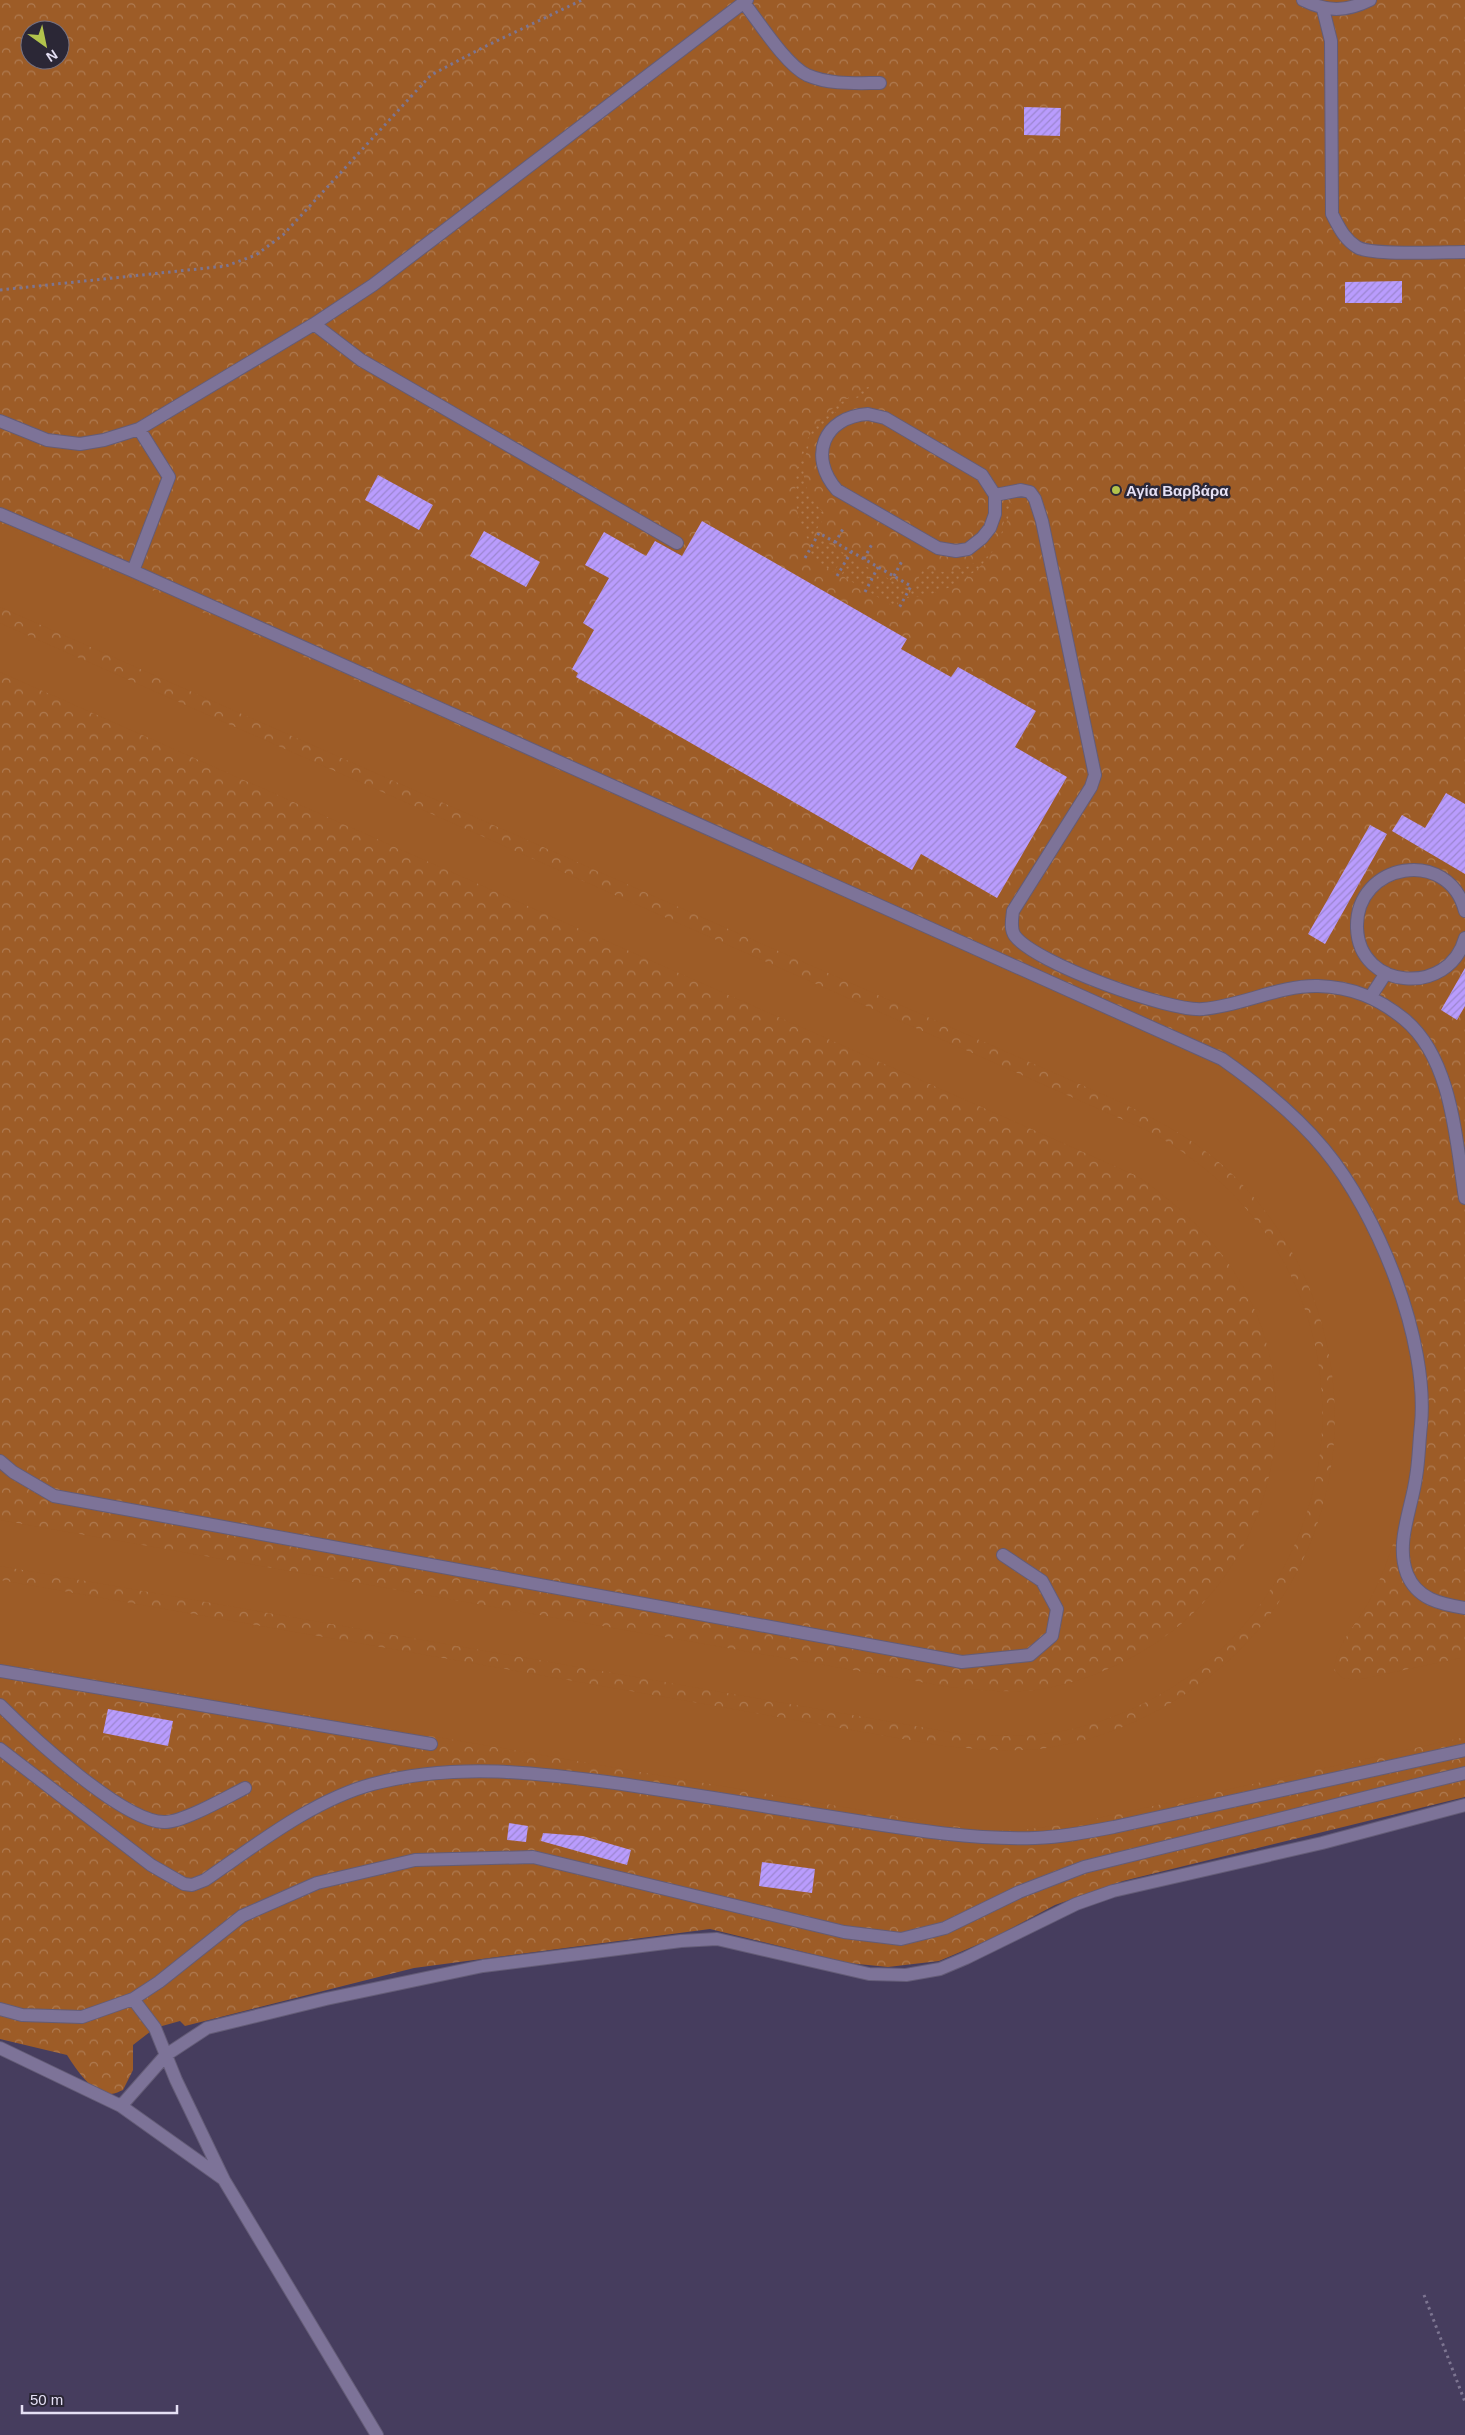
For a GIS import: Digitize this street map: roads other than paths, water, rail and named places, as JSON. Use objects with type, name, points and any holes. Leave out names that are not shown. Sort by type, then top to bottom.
[{"type":"street","points":[[1303,0],[1323,9],[1355,8],[1370,0]]},
{"type":"street","points":[[0,421],[46,440],[80,444],[104,440],[140,429],[314,324],[373,285],[745,1],[783,54],[806,75],[835,83],[880,83]]},
{"type":"street","points":[[1323,9],[1332,41],[1332,214],[1345,238],[1359,249],[1375,251],[1465,252]]},
{"type":"street","points":[[314,324],[362,360],[677,543]]},
{"type":"street","points":[[868,414],[885,418],[982,475],[995,495],[995,514],[990,528],[982,538],[968,549],[956,551],[938,548],[837,490],[828,479],[822,467],[821,454],[826,437],[838,423],[853,415],[868,414]]},
{"type":"street","points":[[133,571],[169,477],[140,429]]},
{"type":"street","points":[[995,495],[1021,490],[1030,492],[1035,499],[1042,521],[1095,775],[1090,787],[1013,911],[1011,924],[1015,936],[1028,948],[1071,970],[1154,1002],[1182,1008],[1202,1009],[1292,989],[1318,986],[1371,996],[1406,1020],[1434,1056],[1447,1096],[1465,1198]]},
{"type":"street","points":[[0,514],[133,571],[1222,1059],[1260,1086],[1325,1149],[1376,1232],[1398,1285],[1408,1318],[1419,1373],[1422,1420],[1416,1477],[1402,1551],[1407,1574],[1417,1591],[1443,1605],[1465,1608]]},
{"type":"street","points":[[1465,911],[1458,894],[1449,884],[1426,871],[1412,869],[1399,871],[1376,883],[1360,904],[1357,930],[1366,956],[1386,973],[1411,980],[1437,974],[1457,956],[1465,938]]},
{"type":"street","points":[[1371,996],[1386,973]]},
{"type":"street","points":[[0,1461],[13,1472],[54,1496],[962,1662],[1030,1655],[1052,1636],[1057,1609],[1042,1581],[1003,1555]]},
{"type":"street","points":[[0,1671],[431,1744]]},
{"type":"street","points":[[0,1705],[79,1776],[145,1819],[166,1823],[202,1810],[245,1788]]},
{"type":"street","points":[[0,1749],[151,1865],[184,1884],[192,1885],[205,1880],[306,1814],[344,1796],[373,1784],[432,1775],[492,1770],[559,1776],[712,1797],[943,1835],[1037,1838],[1066,1836],[1114,1827],[1465,1750]]},
{"type":"street","points":[[0,2010],[22,2015],[82,2017],[133,1999],[159,1982],[242,1916],[317,1883],[415,1860],[533,1858],[844,1932],[901,1939],[945,1928],[1019,1892],[1084,1867],[1465,1774]]},
{"type":"street","points":[[121,2106],[166,2055],[207,2028],[326,1998],[483,1966],[717,1938],[869,1974],[906,1975],[940,1968],[966,1958],[1076,1904],[1113,1891],[1322,1843],[1465,1805]]},
{"type":"street","points":[[133,1999],[155,2028],[224,2180],[377,2435]]},
{"type":"street","points":[[0,2048],[121,2106],[224,2180]]},
{"type":"place","name":"Αγία Βαρβάρα","points":[[1116,490]]}]
